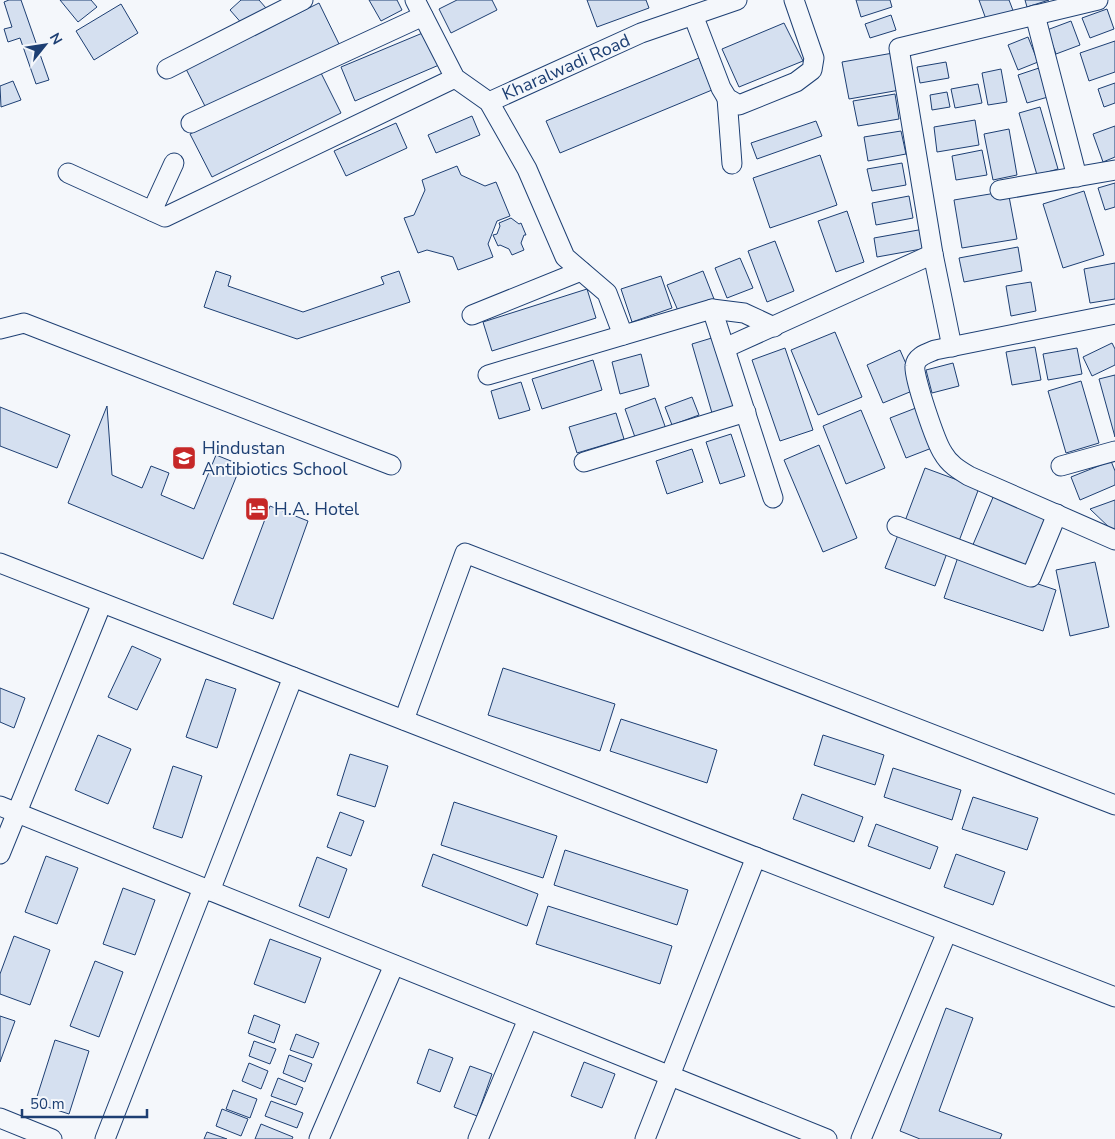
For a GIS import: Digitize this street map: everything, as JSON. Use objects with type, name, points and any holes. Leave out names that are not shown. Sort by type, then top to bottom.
[{"type":"street","points":[[167,69],[303,0]]},
{"type":"street","name":"Kharalwadi Road","points":[[419,8],[455,78],[489,102],[641,33],[737,0]]},
{"type":"street","points":[[727,98],[739,105],[796,82],[812,70],[814,58],[794,0]]},
{"type":"street","points":[[952,347],[933,254],[899,48],[1098,0]]},
{"type":"street","points":[[191,123],[419,8]]},
{"type":"street","points":[[693,15],[721,88],[727,98],[732,164]]},
{"type":"street","points":[[1035,15],[1077,177]]},
{"type":"street","points":[[68,173],[158,214],[455,78]]},
{"type":"street","points":[[489,102],[527,169],[565,257],[607,293],[623,335]]},
{"type":"street","points":[[158,214],[174,163]]},
{"type":"street","points":[[1000,190],[1115,170]]},
{"type":"street","points":[[725,348],[933,254]]},
{"type":"street","points":[[472,315],[581,271]]},
{"type":"street","points":[[488,375],[712,309],[744,313],[774,327]]},
{"type":"street","points":[[712,309],[774,498]]},
{"type":"street","points":[[1115,314],[952,347],[922,355],[914,366],[919,388],[942,452],[950,462],[964,473],[1115,540]]},
{"type":"street","points":[[0,329],[24,323],[391,465]]},
{"type":"street","points":[[584,462],[746,412]]},
{"type":"street","points":[[1061,466],[1115,452]]},
{"type":"street","points":[[897,526],[1031,577],[1057,514]]},
{"type":"street","points":[[404,720],[465,553],[1115,806]]},
{"type":"street","points":[[0,563],[1115,998]]},
{"type":"street","points":[[0,854],[8,810],[102,603]]},
{"type":"street","points":[[105,1139],[293,677]]},
{"type":"street","points":[[8,810],[671,1076],[786,1131],[827,1139]]},
{"type":"street","points":[[645,1139],[756,857]]},
{"type":"street","points":[[862,1139],[947,932]]},
{"type":"street","points":[[319,1139],[394,965]]},
{"type":"street","points":[[478,1139],[528,1018]]},
{"type":"street","points":[[0,1118],[52,1139]]},
{"type":"building","points":[[21,0],[49,80],[36,84],[20,38],[8,42],[4,29],[12,27],[4,2]]},
{"type":"building","points":[[60,0],[91,0],[97,7],[78,22]]},
{"type":"building","points":[[241,0],[259,0],[266,8],[244,26],[230,10]]},
{"type":"building","points":[[369,0],[397,0],[402,10],[381,21]]},
{"type":"building","points":[[457,0],[492,0],[497,10],[451,33],[439,9]]},
{"type":"building","points":[[587,0],[646,0],[649,8],[597,27]]},
{"type":"building","points":[[856,0],[890,0],[892,7],[861,17]]},
{"type":"building","points":[[979,0],[1009,0],[1014,13],[987,22]]},
{"type":"building","points":[[1025,0],[1049,0],[1027,7]]},
{"type":"building","points":[[319,3],[340,46],[208,112],[186,69]]},
{"type":"building","points":[[121,4],[138,33],[94,60],[76,31]]},
{"type":"building","points":[[1107,9],[1114,29],[1090,38],[1082,18]]},
{"type":"building","points":[[891,15],[896,30],[870,38],[865,24]]},
{"type":"building","points":[[1071,21],[1080,45],[1056,54],[1047,30]]},
{"type":"building","points":[[784,23],[803,61],[739,87],[722,49]]},
{"type":"building","points":[[425,32],[439,65],[355,101],[341,67]]},
{"type":"building","points":[[1028,37],[1038,62],[1018,70],[1008,45]]},
{"type":"building","points":[[1115,41],[1115,72],[1089,81],[1080,53]]},
{"type":"building","points":[[893,53],[900,90],[849,99],[842,62]]},
{"type":"building","points":[[699,58],[712,90],[560,153],[546,121]]},
{"type":"building","points":[[946,62],[949,78],[920,83],[917,67]]},
{"type":"building","points":[[1039,68],[1048,97],[1027,103],[1018,75]]},
{"type":"building","points":[[319,69],[341,113],[212,177],[190,134]]},
{"type":"building","points":[[1001,69],[1007,102],[988,105],[982,73]]},
{"type":"building","points":[[13,81],[21,100],[1,107],[0,86]]},
{"type":"building","points":[[1115,83],[1115,103],[1104,107],[1098,89]]},
{"type":"building","points":[[978,84],[982,103],[955,108],[951,89]]},
{"type":"building","points":[[947,92],[950,107],[932,110],[930,95]]},
{"type":"building","points":[[895,94],[899,119],[858,126],[853,101]]},
{"type":"building","points":[[1040,107],[1058,169],[1037,175],[1019,113]]},
{"type":"building","points":[[472,116],[480,135],[436,153],[428,135]]},
{"type":"building","points":[[975,120],[979,145],[937,152],[934,127]]},
{"type":"building","points":[[816,121],[822,136],[757,159],[751,143]]},
{"type":"building","points":[[396,123],[407,148],[346,176],[334,151]]},
{"type":"building","points":[[1115,126],[1115,157],[1103,162],[1093,134]]},
{"type":"building","points":[[1009,129],[1017,175],[993,180],[984,134]]},
{"type":"building","points":[[901,131],[906,154],[868,161],[864,137]]},
{"type":"building","points":[[982,150],[987,175],[956,180],[952,156]]},
{"type":"building","points":[[820,155],[837,205],[770,228],[753,178]]},
{"type":"building","points":[[902,163],[906,185],[872,191],[867,169]]},
{"type":"building","points":[[457,166],[461,175],[485,186],[496,182],[510,216],[497,221],[488,244],[493,257],[458,270],[453,257],[427,250],[418,253],[404,218],[414,215],[425,190],[422,180]]},
{"type":"building","points":[[1115,183],[1115,207],[1105,210],[1098,188]]},
{"type":"building","points":[[1008,191],[1017,239],[962,248],[954,200]]},
{"type":"building","points":[[1084,191],[1104,255],[1063,268],[1043,204]]},
{"type":"building","points":[[909,196],[913,218],[876,225],[872,203]]},
{"type":"building","points":[[847,211],[864,262],[836,272],[818,221]]},
{"type":"building","points":[[511,218],[519,224],[521,223],[526,235],[524,235],[521,243],[524,250],[512,255],[509,249],[498,246],[493,235],[497,234],[500,226],[499,223]]},
{"type":"building","points":[[924,229],[927,248],[877,257],[874,238]]},
{"type":"building","points":[[775,241],[794,291],[767,302],[748,251]]},
{"type":"building","points":[[1018,247],[1022,271],[964,282],[959,258]]},
{"type":"building","points":[[740,258],[753,288],[727,298],[715,268]]},
{"type":"building","points":[[1115,263],[1115,299],[1090,303],[1084,269]]},
{"type":"building","points":[[216,271],[231,276],[228,286],[303,312],[384,284],[381,277],[399,271],[410,302],[297,339],[204,307]]},
{"type":"building","points":[[703,271],[714,299],[679,313],[667,285]]},
{"type":"building","points":[[661,276],[672,308],[632,322],[621,289]]},
{"type":"building","points":[[1031,282],[1036,311],[1011,316],[1006,286]]},
{"type":"building","points":[[587,289],[596,318],[492,351],[483,322]]},
{"type":"building","points":[[835,332],[862,397],[818,415],[791,350]]},
{"type":"building","points":[[715,337],[735,406],[712,413],[692,344]]},
{"type":"building","points":[[1112,343],[1115,349],[1115,365],[1092,376],[1083,357]]},
{"type":"building","points":[[1035,347],[1041,380],[1012,385],[1006,352]]},
{"type":"building","points":[[785,348],[813,430],[780,441],[752,360]]},
{"type":"building","points":[[1077,348],[1082,374],[1048,380],[1043,354]]},
{"type":"building","points":[[900,350],[917,389],[883,403],[867,365]]},
{"type":"building","points":[[641,354],[649,386],[620,394],[612,362]]},
{"type":"building","points":[[593,360],[602,390],[542,409],[532,379]]},
{"type":"building","points":[[953,363],[959,386],[932,393],[926,370]]},
{"type":"building","points":[[1115,375],[1115,437],[1099,379]]},
{"type":"building","points":[[1081,381],[1099,443],[1066,453],[1048,391]]},
{"type":"building","points":[[521,382],[530,410],[499,419],[491,391]]},
{"type":"building","points":[[692,397],[699,415],[672,425],[665,407]]},
{"type":"building","points":[[655,398],[666,429],[636,440],[625,409]]},
{"type":"building","points":[[107,406],[112,475],[142,488],[151,466],[169,473],[161,495],[194,509],[216,455],[241,465],[203,559],[68,503]]},
{"type":"building","points":[[921,406],[937,446],[906,458],[890,418]]},
{"type":"building","points":[[0,407],[70,435],[57,468],[0,446]]},
{"type":"building","points":[[861,410],[885,468],[846,484],[823,426]]},
{"type":"building","points":[[616,413],[624,439],[577,453],[569,427]]},
{"type":"building","points":[[731,434],[745,476],[720,484],[706,442]]},
{"type":"building","points":[[819,445],[857,538],[823,552],[784,460]]},
{"type":"building","points":[[692,449],[703,482],[667,494],[656,461]]},
{"type":"building","points":[[1111,461],[1115,471],[1115,485],[1080,500],[1071,477]]},
{"type":"building","points":[[925,468],[979,488],[959,541],[905,521]]},
{"type":"building","points":[[994,495],[1047,518],[1025,570],[972,547]]},
{"type":"building","points":[[1115,500],[1115,531],[1113,531],[1090,509]]},
{"type":"building","points":[[270,506],[308,521],[273,619],[233,604]]},
{"type":"building","points":[[898,535],[947,553],[935,586],[885,568]]},
{"type":"building","points":[[958,557],[1056,590],[1043,631],[944,598]]},
{"type":"building","points":[[1095,562],[1109,627],[1070,636],[1056,570]]},
{"type":"building","points":[[132,646],[161,659],[137,710],[108,697]]},
{"type":"building","points":[[503,668],[615,704],[600,751],[488,715]]},
{"type":"building","points":[[206,679],[236,689],[217,748],[186,737]]},
{"type":"building","points":[[0,688],[25,698],[14,728],[0,722]]},
{"type":"building","points":[[621,719],[717,750],[707,783],[610,751]]},
{"type":"building","points":[[98,735],[131,749],[108,804],[75,790]]},
{"type":"building","points":[[823,735],[884,755],[875,785],[814,765]]},
{"type":"building","points":[[350,754],[388,766],[375,807],[337,795]]},
{"type":"building","points":[[173,766],[202,776],[182,838],[153,828]]},
{"type":"building","points":[[893,768],[961,790],[952,820],[884,797]]},
{"type":"building","points":[[802,794],[863,817],[854,842],[793,819]]},
{"type":"building","points":[[973,797],[1038,818],[1027,850],[962,829]]},
{"type":"building","points":[[454,802],[557,836],[543,878],[441,845]]},
{"type":"building","points":[[340,812],[364,821],[351,856],[327,847]]},
{"type":"building","points":[[876,824],[938,847],[930,869],[868,846]]},
{"type":"building","points":[[565,850],[688,890],[677,925],[554,885]]},
{"type":"building","points":[[433,854],[538,894],[527,926],[422,886]]},
{"type":"building","points":[[956,854],[1005,872],[993,905],[944,887]]},
{"type":"building","points":[[46,856],[78,868],[57,924],[25,912]]},
{"type":"building","points":[[317,857],[347,869],[329,918],[299,906]]},
{"type":"building","points":[[123,888],[155,900],[135,955],[103,944]]},
{"type":"building","points":[[548,906],[672,946],[660,984],[536,944]]},
{"type":"building","points":[[14,936],[50,950],[30,1005],[0,994],[0,974]]},
{"type":"building","points":[[270,939],[321,958],[305,1003],[254,984]]},
{"type":"building","points":[[95,961],[123,972],[99,1037],[70,1026]]},
{"type":"building","points":[[946,1008],[973,1018],[939,1111],[1002,1134],[1000,1139],[920,1139],[900,1131]]},
{"type":"building","points":[[254,1015],[280,1025],[274,1043],[248,1033]]},
{"type":"building","points":[[0,1016],[15,1021],[0,1062]]},
{"type":"building","points":[[296,1034],[319,1043],[313,1058],[290,1050]]},
{"type":"building","points":[[55,1040],[89,1051],[69,1114],[35,1103]]},
{"type":"building","points":[[254,1041],[276,1049],[270,1064],[249,1056]]},
{"type":"building","points":[[429,1049],[453,1058],[440,1092],[417,1083]]},
{"type":"building","points":[[289,1055],[312,1064],[305,1082],[283,1073]]},
{"type":"building","points":[[584,1062],[615,1074],[602,1108],[571,1096]]},
{"type":"building","points":[[249,1063],[268,1071],[261,1089],[242,1081]]},
{"type":"building","points":[[470,1066],[492,1074],[477,1116],[454,1107]]},
{"type":"building","points":[[278,1078],[303,1088],[296,1105],[271,1096]]},
{"type":"building","points":[[233,1090],[257,1099],[250,1118],[226,1109]]},
{"type":"building","points":[[271,1101],[303,1113],[297,1128],[265,1116]]},
{"type":"building","points":[[222,1109],[248,1119],[241,1136],[216,1126]]},
{"type":"building","points":[[261,1124],[293,1137],[292,1139],[255,1139]]},
{"type":"building","points":[[207,1132],[227,1139],[204,1139]]},
{"type":"place","name":"Hindustan Antibiotics School","points":[[184,458]]},
{"type":"place","name":"H.A. Hotel","points":[[257,509]]}]
